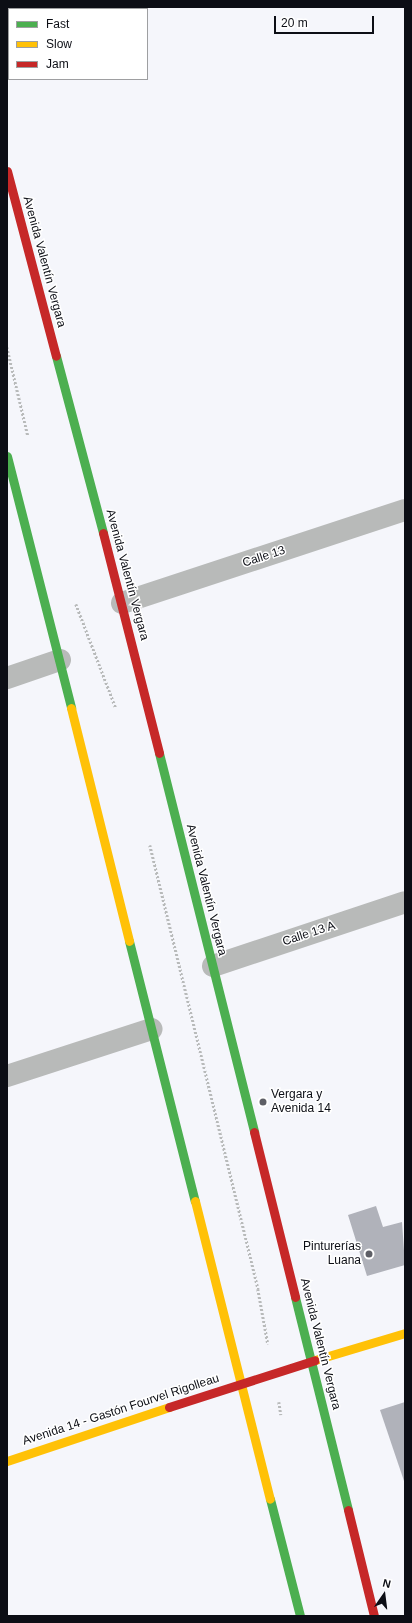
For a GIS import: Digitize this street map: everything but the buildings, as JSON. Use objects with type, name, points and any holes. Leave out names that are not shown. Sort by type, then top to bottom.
[{"type":"main road","name":"Avenida Valentín Vergara","points":[[7,171],[122,603],[374,1616]]},
{"type":"main road","points":[[7,456],[243,1382],[300,1616]]},
{"type":"main road","name":"Avenida 14 - Gastón Fourvel Rigolleau","points":[[7,1461],[243,1382],[312,1363],[405,1333]]},
{"type":"street","name":"Calle 13","points":[[122,603],[405,510]]},
{"type":"street","points":[[7,678],[60,660]]},
{"type":"street","name":"Calle 13 A","points":[[213,966],[405,902]]},
{"type":"street","points":[[7,1076],[152,1029]]},
{"type":"path","points":[[7,347],[29,440]]},
{"type":"path","points":[[74,598],[117,712]]},
{"type":"path","points":[[149,841],[258,1289],[281,1417]]},
{"type":"traffic: fast","points":[[56,356],[103,533]]},
{"type":"traffic: fast","points":[[7,456],[71,708]]},
{"type":"traffic: fast","points":[[159,753],[254,1132]]},
{"type":"traffic: fast","points":[[129,941],[195,1201]]},
{"type":"traffic: fast","points":[[295,1297],[348,1510]]},
{"type":"traffic: fast","points":[[270,1499],[300,1616]]},
{"type":"traffic: slow","points":[[71,708],[129,941]]},
{"type":"traffic: slow","points":[[195,1201],[270,1499]]},
{"type":"traffic: slow","points":[[315,1360],[405,1333]]},
{"type":"traffic: slow","points":[[7,1461],[169,1407]]},
{"type":"traffic: jam","points":[[7,171],[56,356]]},
{"type":"traffic: jam","points":[[103,533],[159,753]]},
{"type":"traffic: jam","points":[[254,1132],[295,1297]]},
{"type":"traffic: jam","points":[[169,1407],[315,1360]]},
{"type":"traffic: jam","points":[[348,1510],[374,1616]]},
{"type":"place","name":"Vergara y Avenida 14","points":[[263,1102]]},
{"type":"place","name":"Pinturerías Luana","points":[[369,1254]]}]
